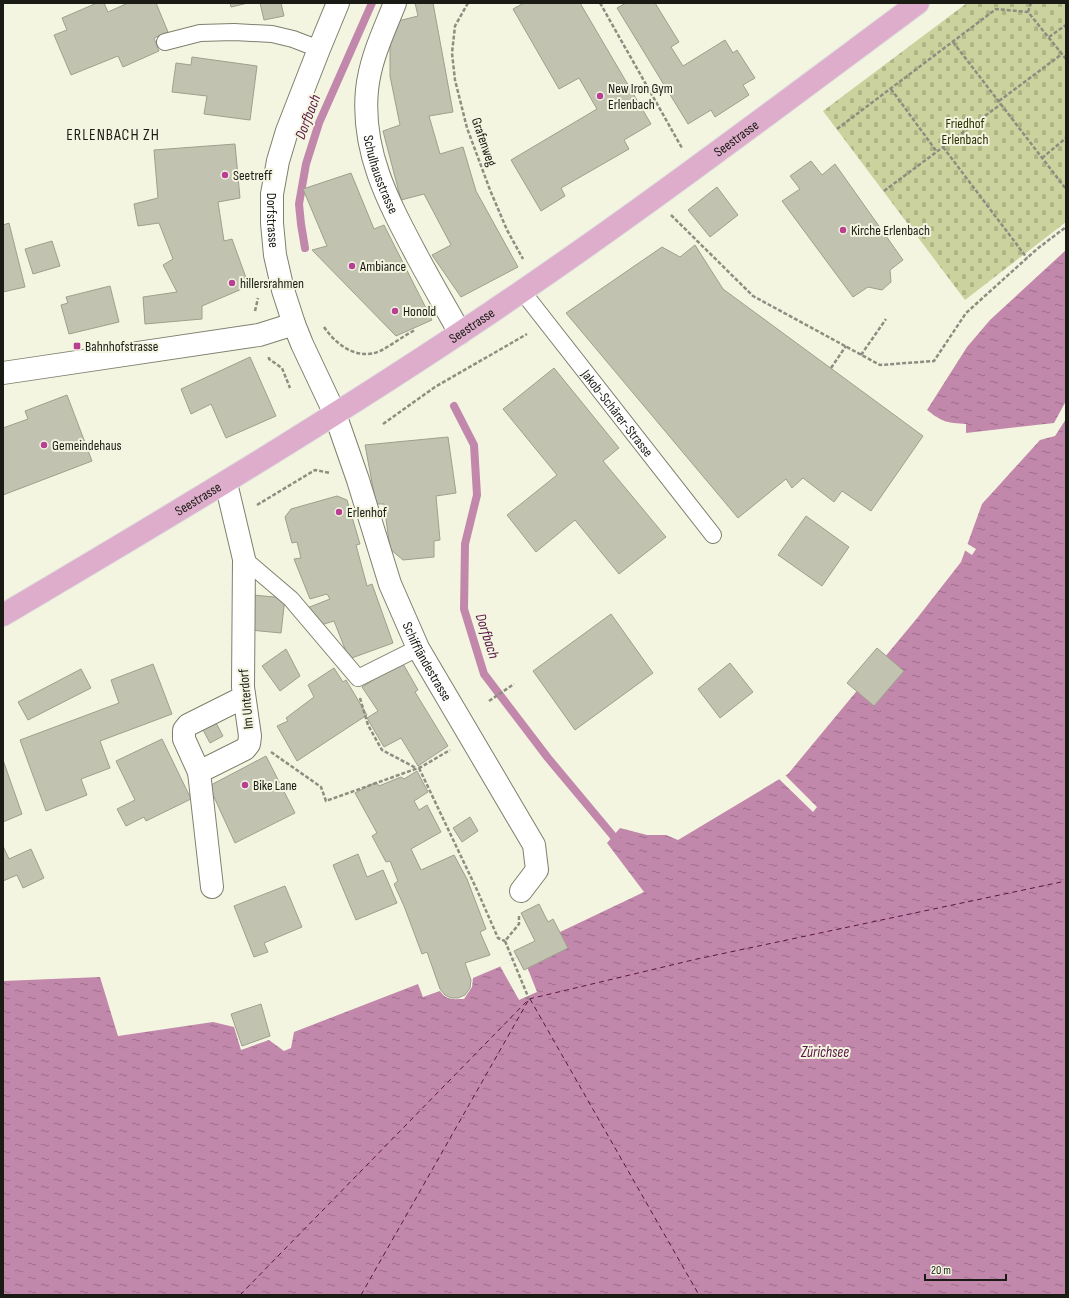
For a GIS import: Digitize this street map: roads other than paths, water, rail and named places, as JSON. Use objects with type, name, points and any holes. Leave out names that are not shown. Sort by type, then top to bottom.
[{"type":"main road","name":"Seestrasse","points":[[3,615],[226,483],[460,333],[694,169],[918,3]]},
{"type":"street","name":"Dorfstrasse","points":[[335,414],[302,344],[283,290],[272,224],[272,194],[278,161],[287,131],[338,3]]},
{"type":"street","name":"Schulhausstrasse","points":[[395,3],[371,65],[366,102],[368,137],[374,164],[392,210],[460,333]]},
{"type":"street","points":[[3,373],[259,335],[294,324]]},
{"type":"street","name":"Schiffländestrasse","points":[[335,414],[358,480],[390,584],[418,648],[534,845],[537,870],[521,892]]},
{"type":"street","name":"Im Unterdorf","points":[[199,772],[245,749],[250,736],[243,687],[244,559],[226,483]]},
{"type":"street","points":[[212,887],[199,772],[184,739],[184,730],[188,725],[244,698]]},
{"type":"lane","points":[[165,42],[200,34],[234,32],[272,34],[293,39],[319,49]]},
{"type":"lane","name":"Jakob-Schärer-Strasse","points":[[530,285],[547,322],[713,535]]},
{"type":"lane","points":[[244,559],[290,599],[358,678],[418,648]]},
{"type":"water","points":[[1066,250],[1066,401],[1054,423],[966,433],[966,424],[945,421],[927,410],[967,347],[990,320]]},
{"type":"water","name":"Zürichsee","points":[[1066,419],[1066,1295],[3,1295],[3,981],[100,977],[118,1036],[213,1022],[234,1027],[241,1050],[269,1040],[284,1051],[291,1048],[294,1032],[418,984],[423,997],[440,991],[448,998],[464,999],[472,987],[473,978],[499,967],[560,932],[644,892],[607,843],[620,828],[647,835],[666,835],[678,840],[788,774],[918,617],[961,562],[982,504],[1040,440],[1055,436]]},
{"type":"waterway","name":"Dorfbach","points":[[305,248],[299,204],[306,164],[319,123],[372,3]]},
{"type":"waterway","name":"Dorfbach","points":[[454,406],[474,445],[477,495],[465,544],[464,609],[484,674],[548,758],[619,843]]},
{"type":"place","name":"New Iron Gym Erlenbach","points":[[600,96]]},
{"type":"place","name":"Seetreff","points":[[225,175]]},
{"type":"place","name":"Kirche Erlenbach","points":[[843,230]]},
{"type":"place","name":"Ambiance","points":[[352,266]]},
{"type":"place","name":"hillersrahmen","points":[[232,283]]},
{"type":"place","name":"Honold","points":[[395,311]]},
{"type":"place","name":"Bahnhofstrasse","points":[[77,346]]},
{"type":"place","name":"Gemeindehaus","points":[[44,445]]},
{"type":"place","name":"Erlenhof","points":[[339,512]]},
{"type":"place","name":"Bike Lane","points":[[245,785]]},
{"type":"district","name":"ERLENBACH ZH","points":[[113,135]]},
{"type":"park label","name":"Friedhof Erlenbach","points":[[965,132]]}]
